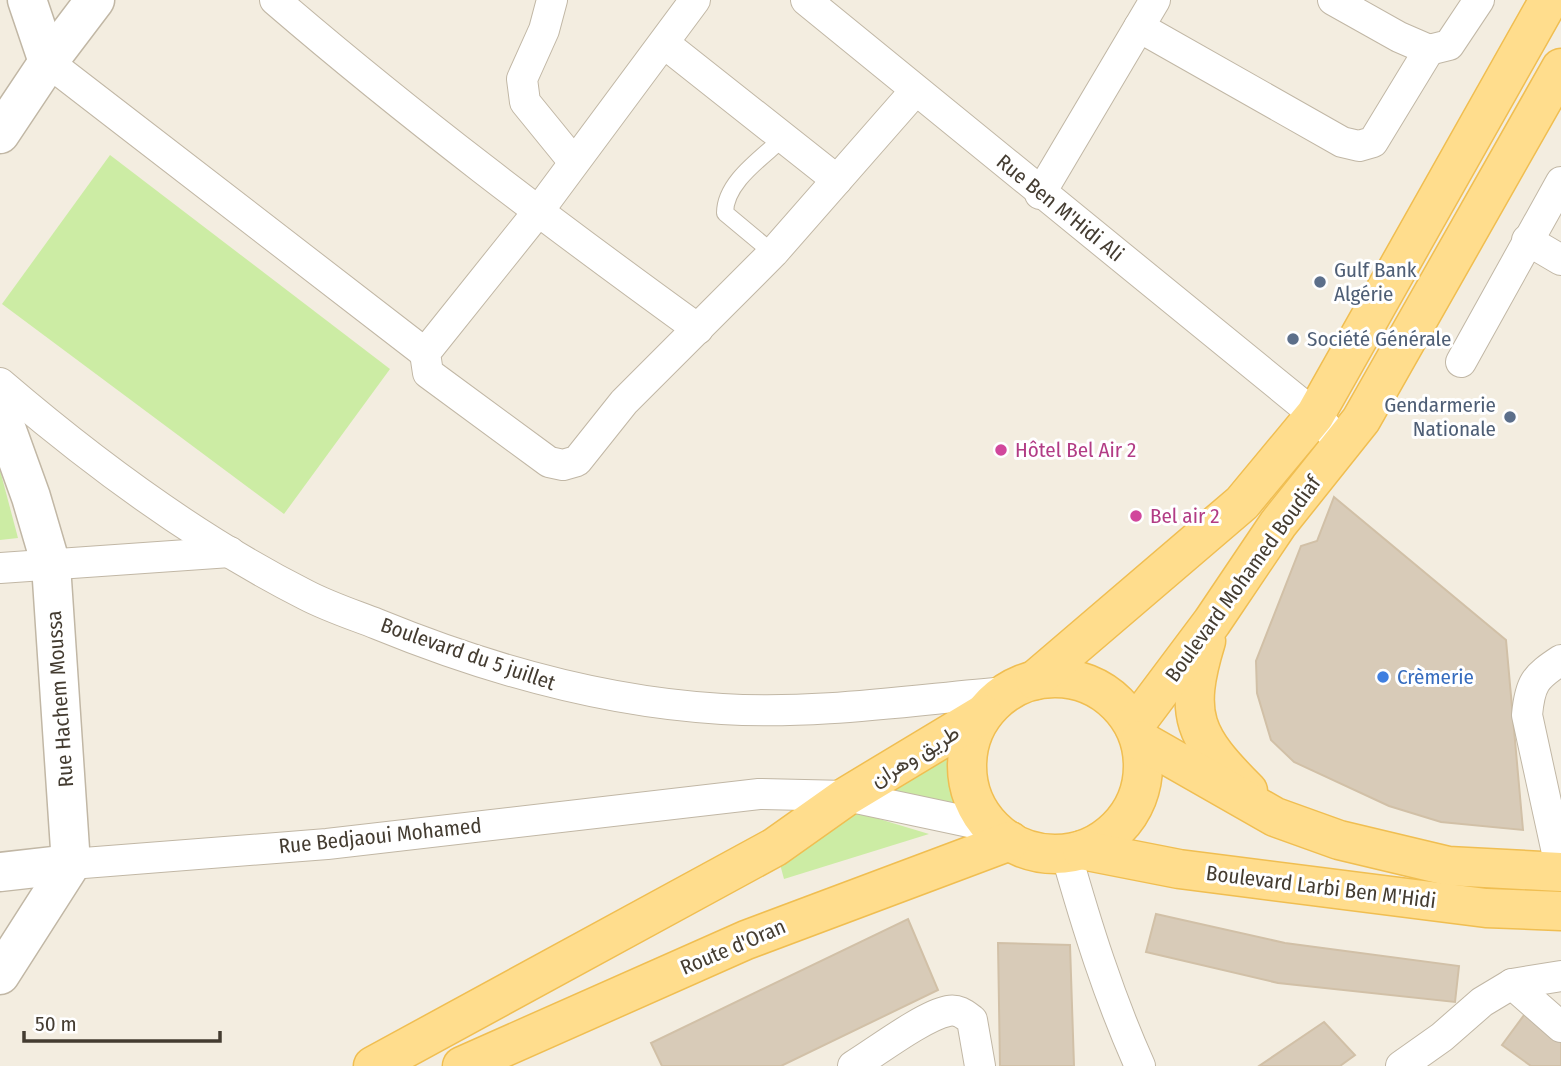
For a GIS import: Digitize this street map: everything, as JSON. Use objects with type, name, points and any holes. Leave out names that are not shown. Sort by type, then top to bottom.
[{"type":"main road","name":"Boulevard Mohamed Boudiaf","points":[[1008,695],[1242,503],[1315,415],[1549,0]]},
{"type":"main road","name":"Boulevard Mohamed Boudiaf","points":[[1137,733],[1278,524],[1344,444],[1463,244],[1561,68]]},
{"type":"main road","points":[[1212,622],[1194,687],[1193,706],[1198,727],[1205,743],[1227,769],[1275,817]]},
{"type":"main road","points":[[1059,678],[1082,682],[1103,692],[1121,707],[1137,733],[1143,762],[1142,785],[1134,807],[1120,825],[1103,840],[1074,852],[1045,853],[1002,834],[982,816],[971,791],[967,765],[971,738],[1008,695],[1059,678]]},
{"type":"main road","name":"طريق وهران","points":[[847,796],[1008,695]]},
{"type":"main road","name":"Boulevard Larbi Ben M'Hidi","points":[[1137,733],[1275,817],[1339,840],[1448,866],[1561,872]]},
{"type":"main road","points":[[373,1066],[775,847],[847,796]]},
{"type":"main road","name":"Route d'Oran","points":[[462,1066],[746,940],[1002,834]]},
{"type":"main road","name":"Boulevard Larbi Ben M'Hidi","points":[[1074,852],[1179,869],[1486,908],[1561,911]]},
{"type":"street","points":[[27,0],[48,62],[425,353],[428,373],[550,462],[563,465],[577,461],[624,402],[773,253],[915,91]]},
{"type":"street","points":[[275,0],[409,113],[537,213],[698,329]]},
{"type":"street","points":[[552,0],[544,30],[522,79],[525,102],[573,161]]},
{"type":"street","points":[[425,353],[537,213],[573,161],[665,44],[695,0]]},
{"type":"street","name":"Rue Ben M'Hidi Ali","points":[[806,0],[1040,194],[1315,415],[1344,444]]},
{"type":"street","points":[[1040,194],[1155,0]]},
{"type":"street","points":[[1333,0],[1399,37],[1429,50],[1449,45],[1479,0]]},
{"type":"street","points":[[0,134],[87,4]]},
{"type":"street","points":[[1139,27],[1342,142],[1359,146],[1373,142],[1429,50]]},
{"type":"street","points":[[665,44],[837,180]]},
{"type":"street","points":[[1461,362],[1561,182]]},
{"type":"street","points":[[1527,240],[1561,260]]},
{"type":"street","name":"Boulevard du 5 juillet","points":[[0,383],[60,434],[230,552],[308,596],[415,639],[524,677],[574,689],[722,709],[822,708],[1008,695]]},
{"type":"street","name":"Rue Hachem Moussa","points":[[0,411],[32,497],[51,565],[71,864]]},
{"type":"street","points":[[0,568],[230,552]]},
{"type":"street","points":[[1561,660],[1539,674],[1529,692],[1527,715],[1561,872]]},
{"type":"street","name":"Rue Bedjaoui Mohamed","points":[[0,872],[327,844],[759,794],[847,796],[1002,834]]},
{"type":"street","points":[[1074,852],[1094,952],[1115,1011],[1140,1066]]},
{"type":"street","points":[[0,975],[71,864]]},
{"type":"street","points":[[1402,1066],[1442,1037],[1482,1002],[1512,984],[1561,976]]},
{"type":"street","points":[[1512,984],[1561,1027]]},
{"type":"street","points":[[853,1066],[934,1016],[949,1010],[961,1012],[972,1020],[980,1066]]},
{"type":"lane","points":[[773,253],[725,213],[725,202],[730,190],[783,138]]},
{"type":"green space","points":[[110,155],[390,369],[284,514],[2,304]]},
{"type":"green space","points":[[0,470],[18,538],[0,540]]},
{"type":"green space","points":[[963,749],[968,784],[983,815],[891,789]]},
{"type":"green space","points":[[856,812],[929,834],[784,879],[777,853]]},
{"type":"building","name":"Crèmerie","points":[[1334,497],[1506,640],[1523,830],[1441,822],[1389,806],[1294,762],[1271,740],[1257,693],[1256,661],[1301,546],[1317,541]]},
{"type":"building","points":[[1156,914],[1285,943],[1459,966],[1455,1002],[1278,983],[1146,952]]},
{"type":"building","points":[[908,919],[938,990],[781,1066],[662,1066],[651,1043]]},
{"type":"building","points":[[998,943],[1070,945],[1074,1066],[1000,1066]]},
{"type":"building","points":[[1527,1011],[1561,1038],[1561,1066],[1531,1066],[1502,1045]]},
{"type":"building","points":[[1324,1022],[1355,1055],[1340,1066],[1259,1066]]},
{"type":"place","name":"Gulf Bank Algérie","points":[[1320,282]]},
{"type":"place","name":"Société Générale","points":[[1293,339]]},
{"type":"place","name":"Gendarmerie Nationale","points":[[1510,417]]},
{"type":"place","name":"Hôtel Bel Air 2","points":[[1001,450]]},
{"type":"place","name":"Bel air 2","points":[[1136,516]]},
{"type":"place","name":"Crèmerie","points":[[1383,677]]}]
